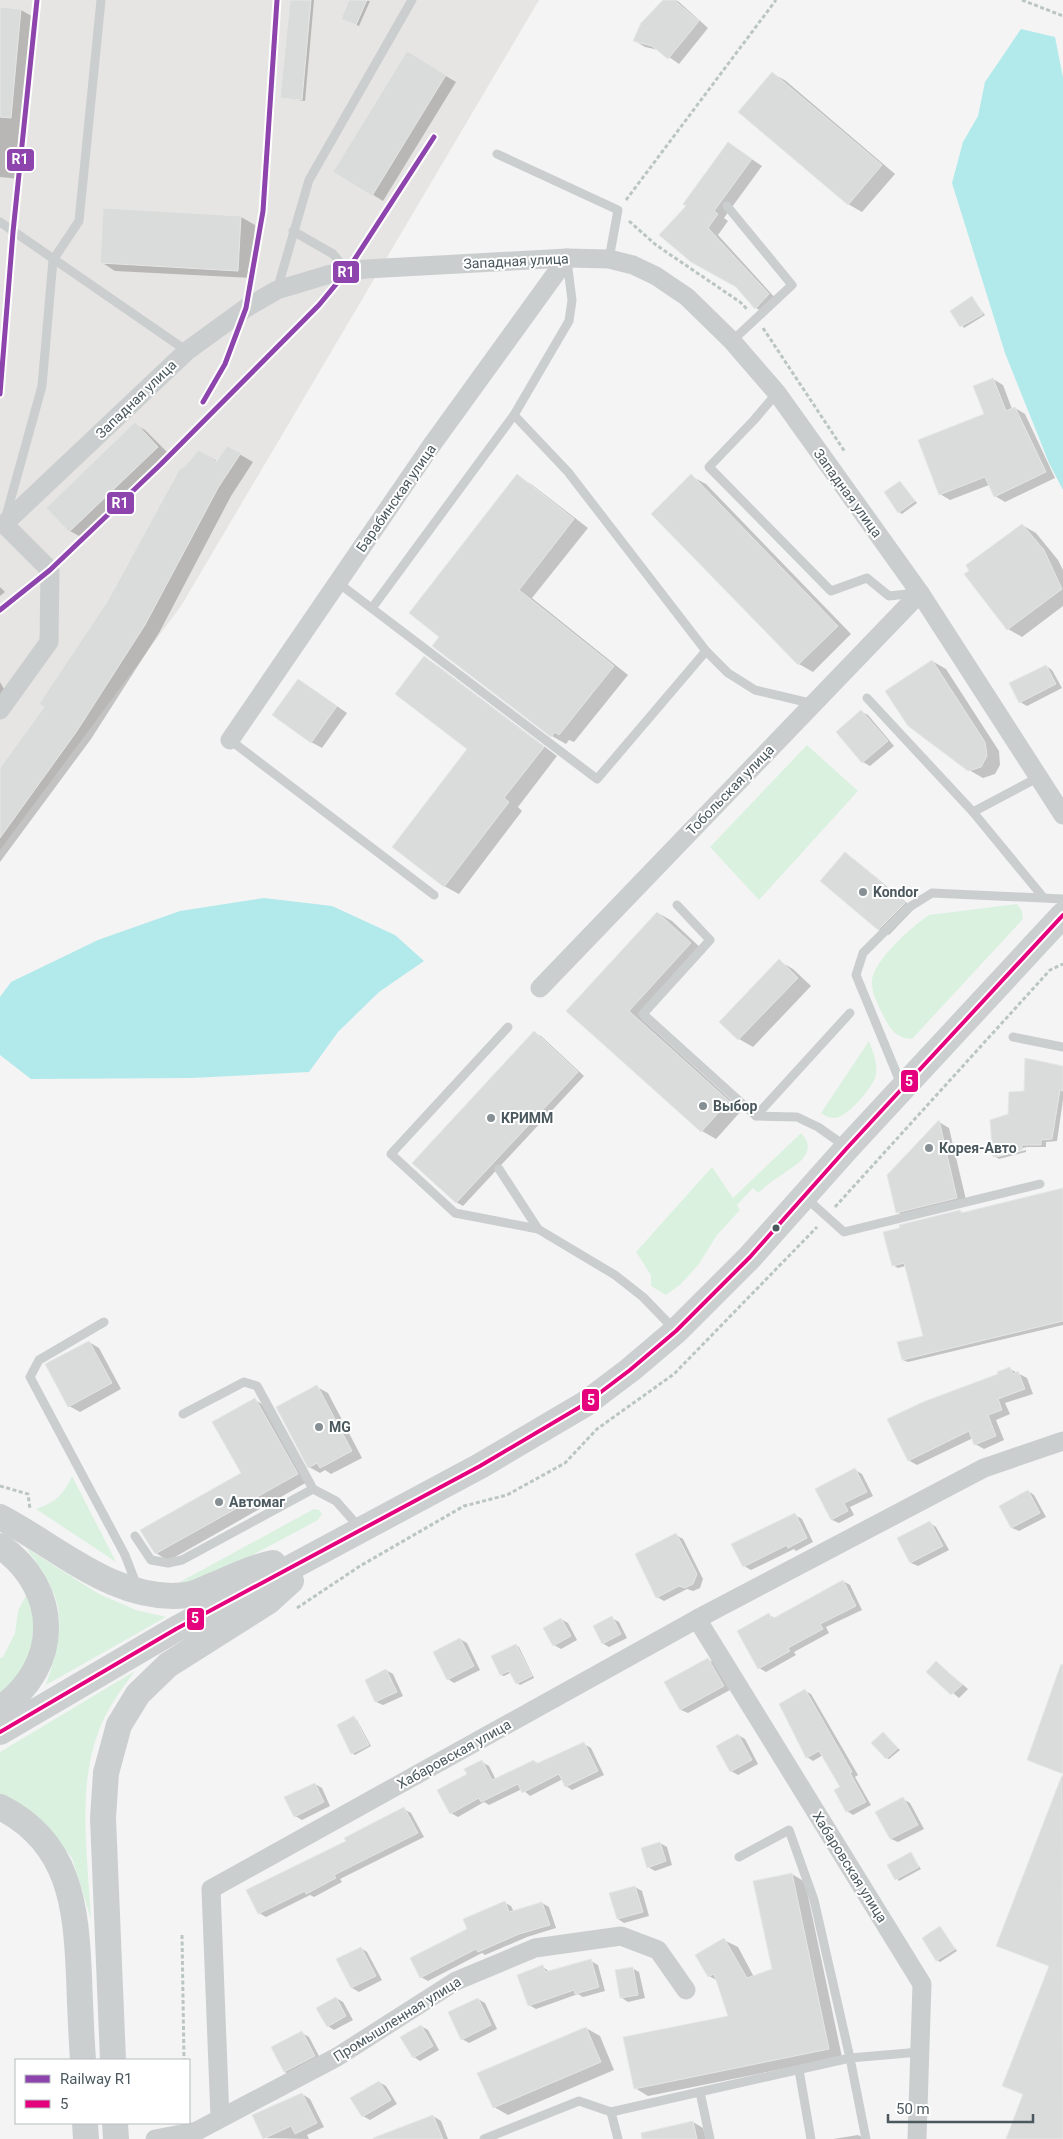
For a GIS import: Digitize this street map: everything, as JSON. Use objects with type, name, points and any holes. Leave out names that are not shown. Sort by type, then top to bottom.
[{"type":"main road","points":[[0,1732],[176,1629],[323,1552],[480,1466],[585,1404],[676,1331],[743,1264],[847,1148],[1063,915]]},
{"type":"main road","points":[[0,1517],[27,1530],[95,1574],[138,1591],[163,1596],[189,1595],[267,1564],[323,1552]]},
{"type":"main road","points":[[0,1546],[25,1568],[40,1594],[46,1618],[44,1648],[37,1670],[26,1685],[0,1709]]},
{"type":"main road","points":[[113,2059],[103,1818],[106,1774],[119,1725],[138,1694],[168,1665],[269,1601],[323,1552]]},
{"type":"main road","points":[[0,1807],[24,1820],[46,1844],[62,1871],[67,1885],[77,1927],[82,2059]]},
{"type":"main road","points":[[85,2124],[86,2139]]},
{"type":"main road","points":[[115,2124],[116,2139]]},
{"type":"street","name":"Западная улица","points":[[2,526],[187,351],[246,308],[277,290],[347,271],[567,258],[609,259],[633,265],[656,276],[687,297],[732,341],[777,394],[920,593],[1063,815]]},
{"type":"street","name":"Барабинская улица","points":[[230,740],[431,446],[567,258]]},
{"type":"street","points":[[0,710],[49,642],[50,570],[2,526]]},
{"type":"street","name":"Тобольская улица","points":[[540,988],[920,593]]},
{"type":"street","name":"Хабаровская улица","points":[[220,2118],[211,1890],[697,1619],[984,1468],[1063,1441]]},
{"type":"street","name":"Хабаровская улица","points":[[697,1619],[922,1984],[917,2139]]},
{"type":"street","name":"Промышленная улица","points":[[155,2139],[197,2130],[337,2057],[456,1981],[535,1948],[621,1936],[658,1950],[686,1990]]},
{"type":"lane","points":[[2,526],[42,386],[53,260],[79,221],[101,0]]},
{"type":"lane","points":[[277,290],[309,180],[412,0]]},
{"type":"lane","points":[[496,154],[618,210],[609,259]]},
{"type":"lane","points":[[727,206],[792,285],[732,341]]},
{"type":"lane","points":[[0,222],[187,351]]},
{"type":"lane","points":[[293,231],[333,254],[347,271]]},
{"type":"lane","points":[[372,608],[514,415],[569,321],[572,300],[567,258]]},
{"type":"lane","points":[[777,394],[709,467],[831,591],[867,578],[889,596],[920,593]]},
{"type":"lane","points":[[514,415],[568,472],[706,651],[728,673],[755,690],[814,704]]},
{"type":"lane","points":[[338,582],[597,779],[706,651]]},
{"type":"lane","points":[[867,698],[973,812],[1043,897]]},
{"type":"lane","points":[[230,740],[434,895]]},
{"type":"lane","points":[[973,812],[1039,777]]},
{"type":"lane","points":[[903,1087],[856,975],[863,953],[908,908],[932,893],[1043,897],[1063,900]]},
{"type":"lane","points":[[677,905],[710,940],[643,1014],[756,1116],[797,1117],[818,1127],[847,1148]]},
{"type":"lane","points":[[756,1116],[850,1013]]},
{"type":"lane","points":[[508,1027],[391,1154],[454,1213],[538,1229],[615,1275],[643,1297],[676,1331]]},
{"type":"lane","points":[[1012,1037],[1063,1047]]},
{"type":"lane","points":[[499,1169],[538,1229]]},
{"type":"lane","points":[[804,1196],[844,1232],[1040,1184]]},
{"type":"lane","points":[[104,1322],[40,1360],[30,1377],[125,1555],[138,1591]]},
{"type":"lane","points":[[183,1414],[244,1382],[257,1386],[313,1489],[336,1502],[363,1530]]},
{"type":"lane","points":[[135,1536],[151,1560],[168,1563],[182,1560],[313,1489]]},
{"type":"lane","points":[[739,1857],[789,1830],[814,1900],[850,2058],[866,2139]]},
{"type":"lane","points":[[484,2139],[579,2101],[611,2112],[850,2058],[920,2052]]},
{"type":"lane","points":[[799,2070],[812,2139]]},
{"type":"lane","points":[[700,2092],[710,2139]]},
{"type":"lane","points":[[611,2112],[618,2139]]},
{"type":"path","points":[[776,0],[618,210],[656,245],[740,302],[756,318],[849,459]]},
{"type":"path","points":[[1022,0],[1063,16]]},
{"type":"path","points":[[826,1216],[1050,970],[1063,964]]},
{"type":"path","points":[[182,1935],[184,2059]]},
{"type":"shaded area","points":[[0,0],[539,0],[181,606],[0,850]]},
{"type":"green space","points":[[807,745],[858,791],[759,900],[710,847]]},
{"type":"green space","points":[[1017,904],[1022,911],[1023,919],[912,1039],[907,1039],[895,1033],[886,1022],[872,986],[874,973],[894,945],[929,915]]},
{"type":"green space","points":[[869,1041],[876,1066],[876,1075],[870,1086],[859,1101],[840,1117],[831,1118],[821,1113]]},
{"type":"green space","points":[[801,1133],[808,1147],[806,1154],[790,1169],[758,1193],[753,1188],[737,1205],[740,1210],[717,1235],[699,1264],[681,1284],[666,1295],[651,1286],[651,1275],[636,1252],[712,1167],[733,1198]]},
{"type":"green space","points":[[72,1476],[116,1562],[36,1509],[54,1501],[66,1488]]},
{"type":"green space","points":[[314,1509],[319,1510],[322,1514],[318,1520],[206,1580],[188,1583],[180,1582]]},
{"type":"green space","points":[[26,1548],[99,1594],[136,1610],[166,1617],[46,1685],[57,1645],[59,1613],[49,1583]]},
{"type":"green space","points":[[27,1594],[35,1620],[31,1649],[20,1676],[0,1695],[0,1658],[3,1657],[15,1633],[18,1611]]},
{"type":"green space","points":[[135,1671],[105,1716],[98,1733],[88,1777],[86,1849],[91,1919],[72,1858],[39,1818],[7,1799],[0,1797],[0,1752]]},
{"type":"water","points":[[1021,29],[1055,37],[1063,78],[1063,490],[1049,463],[1005,353],[952,183],[963,142],[978,116],[985,82]]},
{"type":"water","points":[[264,898],[332,906],[395,935],[424,961],[379,992],[338,1032],[309,1072],[192,1078],[31,1079],[0,1055],[0,997],[11,982],[98,940],[180,911]]},
{"type":"building","points":[[290,0],[311,0],[302,100],[280,98]]},
{"type":"building","points":[[349,0],[367,0],[356,25],[341,19]]},
{"type":"building","points":[[663,0],[674,0],[699,21],[668,59],[652,46],[633,41],[641,23]]},
{"type":"building","points":[[0,7],[21,9],[11,118],[0,117]]},
{"type":"building","points":[[407,51],[446,75],[372,196],[333,172]]},
{"type":"building","points":[[772,72],[882,165],[848,205],[738,112]]},
{"type":"building","points":[[728,142],[752,159],[714,211],[718,214],[708,228],[769,294],[755,309],[736,287],[691,262],[659,235],[686,206],[683,204]]},
{"type":"building","points":[[103,208],[241,216],[238,271],[100,263]]},
{"type":"building","points":[[972,296],[983,314],[960,327],[950,311]]},
{"type":"building","points":[[993,378],[1006,411],[1015,407],[1046,472],[994,497],[985,477],[939,495],[918,440],[984,414],[973,386]]},
{"type":"building","points":[[135,422],[158,447],[69,532],[46,508]]},
{"type":"building","points":[[227,446],[241,453],[218,488],[145,625],[77,731],[0,838],[0,768],[44,707],[39,704],[107,602],[180,468],[182,469],[199,450],[216,462]]},
{"type":"building","points":[[517,474],[574,519],[519,590],[614,666],[559,735],[555,732],[551,737],[432,646],[439,637],[409,613]]},
{"type":"building","points":[[691,474],[838,626],[798,665],[651,514]]},
{"type":"building","points":[[900,481],[915,501],[898,513],[884,492]]},
{"type":"building","points":[[1022,524],[1044,550],[1062,589],[1007,630],[964,574],[969,571],[966,565]]},
{"type":"building","points":[[424,656],[544,747],[504,798],[509,802],[444,887],[392,847],[467,749],[395,694]]},
{"type":"building","points":[[932,660],[985,742],[987,756],[981,767],[968,771],[908,726],[885,691]]},
{"type":"building","points":[[1046,665],[1056,684],[1019,703],[1009,683]]},
{"type":"building","points":[[298,679],[337,706],[311,743],[272,715]]},
{"type":"building","points":[[861,710],[888,741],[862,763],[836,732]]},
{"type":"building","name":"Kondor","points":[[845,852],[905,903],[878,930],[820,881]]},
{"type":"building","points":[[657,912],[691,943],[629,1011],[729,1101],[701,1132],[566,1011]]},
{"type":"building","points":[[779,959],[798,978],[738,1040],[719,1022]]},
{"type":"building","points":[[534,1031],[578,1072],[456,1203],[412,1163]]},
{"type":"building","points":[[1025,1058],[1063,1066],[1063,1091],[1060,1090],[1052,1139],[1041,1140],[1041,1145],[1022,1145],[1022,1150],[993,1157],[990,1120],[1008,1114],[1009,1092],[1024,1091]]},
{"type":"building","name":"Корея-Авто","points":[[939,1120],[957,1198],[896,1213],[887,1175]]},
{"type":"building","points":[[1063,1188],[1063,1321],[902,1360],[897,1342],[923,1336],[904,1263],[892,1266],[883,1232],[900,1228],[899,1225],[960,1210],[961,1213]]},
{"type":"building","points":[[89,1341],[112,1383],[68,1407],[45,1364]]},
{"type":"building","points":[[1010,1367],[1013,1374],[1018,1371],[1025,1389],[998,1399],[1002,1410],[988,1415],[996,1436],[974,1445],[969,1431],[908,1461],[887,1419],[923,1402],[998,1374],[997,1372]]},
{"type":"building","name":"MG","points":[[317,1385],[352,1451],[320,1468],[317,1463],[308,1468],[276,1407]]},
{"type":"building","name":"Автомаг","points":[[255,1398],[298,1474],[155,1554],[140,1530],[241,1473],[212,1422]]},
{"type":"building","points":[[855,1468],[867,1492],[844,1503],[848,1511],[831,1520],[815,1489]]},
{"type":"building","points":[[1028,1490],[1040,1513],[1011,1528],[999,1506]]},
{"type":"building","points":[[795,1513],[807,1538],[788,1548],[787,1545],[743,1567],[731,1544]]},
{"type":"building","points":[[930,1521],[943,1546],[910,1563],[897,1538]]},
{"type":"building","points":[[676,1533],[697,1574],[693,1584],[685,1588],[679,1586],[656,1598],[635,1554]]},
{"type":"building","points":[[843,1580],[856,1606],[820,1624],[823,1629],[788,1648],[790,1651],[758,1669],[737,1631],[769,1613],[772,1619]]},
{"type":"building","points":[[612,1616],[621,1634],[602,1644],[593,1626]]},
{"type":"building","points":[[561,1618],[571,1636],[553,1646],[543,1628]]},
{"type":"building","points":[[460,1638],[474,1666],[447,1680],[433,1652]]},
{"type":"building","points":[[516,1644],[532,1676],[516,1684],[509,1671],[500,1675],[491,1656]]},
{"type":"building","points":[[708,1658],[724,1686],[680,1710],[664,1682]]},
{"type":"building","points":[[936,1661],[962,1685],[951,1695],[926,1672]]},
{"type":"building","points":[[1061,1664],[1063,1665],[1063,1774],[1027,1760]]},
{"type":"building","points":[[386,1669],[397,1692],[375,1702],[365,1680]]},
{"type":"building","points":[[805,1689],[852,1772],[850,1773],[866,1802],[846,1812],[834,1790],[840,1787],[819,1751],[806,1758],[779,1704]]},
{"type":"building","points":[[354,1716],[369,1745],[351,1754],[337,1725]]},
{"type":"building","points":[[883,1732],[898,1748],[886,1759],[871,1743]]},
{"type":"building","points":[[738,1734],[752,1760],[730,1772],[716,1746]]},
{"type":"building","points":[[584,1742],[598,1771],[565,1787],[559,1774],[522,1793],[518,1784],[481,1802],[479,1798],[450,1814],[437,1790],[467,1774],[464,1769],[482,1760],[492,1780],[534,1760],[536,1764]]},
{"type":"building","points":[[1062,1775],[1063,2139],[1006,2139],[1023,2094],[1002,2086],[1049,1966],[996,1946]]},
{"type":"building","points":[[315,1783],[324,1802],[294,1817],[284,1797]]},
{"type":"building","points":[[903,1797],[918,1825],[890,1839],[875,1812]]},
{"type":"building","points":[[404,1807],[418,1833],[334,1875],[336,1878],[306,1894],[305,1891],[258,1914],[246,1890],[346,1841],[344,1838]]},
{"type":"building","points":[[660,1842],[666,1861],[647,1868],[641,1848]]},
{"type":"building","points":[[911,1852],[919,1867],[895,1880],[887,1865]]},
{"type":"building","points":[[792,1873],[829,2049],[634,2089],[623,2037],[728,2016],[714,1974],[708,1977],[695,1955],[724,1938],[747,1978],[772,1969],[753,1881]]},
{"type":"building","points":[[635,1886],[643,1912],[617,1919],[609,1893]]},
{"type":"building","points":[[505,1901],[509,1912],[542,1902],[550,1925],[519,1934],[478,1952],[476,1949],[420,1978],[410,1958],[467,1929],[463,1919]]},
{"type":"building","points":[[940,1926],[955,1949],[936,1961],[922,1938]]},
{"type":"building","points":[[361,1947],[376,1976],[351,1988],[336,1959]]},
{"type":"building","points":[[591,1959],[599,1987],[575,1994],[574,1990],[528,2006],[517,1975],[543,1965],[545,1972]]},
{"type":"building","points":[[633,1967],[638,1995],[620,1998],[615,1970]]},
{"type":"building","points":[[336,1997],[346,2016],[327,2027],[316,2008]]},
{"type":"building","points":[[478,1998],[491,2025],[461,2040],[448,2012]]},
{"type":"building","points":[[421,2025],[433,2046],[413,2058],[400,2037]]},
{"type":"building","points":[[586,2027],[601,2062],[493,2108],[477,2073]]},
{"type":"building","points":[[302,2031],[315,2056],[284,2072],[271,2047]]},
{"type":"building","points":[[379,2081],[391,2100],[362,2117],[350,2098]]},
{"type":"building","points":[[302,2093],[317,2123],[295,2134],[291,2126],[263,2139],[252,2115]]},
{"type":"building","points":[[433,2115],[443,2139],[373,2138]]},
{"type":"building","points":[[693,2121],[697,2139],[642,2139],[641,2133]]},
{"type":"rail line","name":"R1","points":[[0,394],[13,232],[37,0]]},
{"type":"rail line","name":"R1","points":[[203,402],[225,364],[246,308],[263,211],[277,0]]},
{"type":"rail line","name":"R1","points":[[0,610],[50,570],[161,464],[319,305],[347,271],[434,137]]},
{"type":"transit line","name":"5","points":[[0,1732],[176,1629],[480,1466],[585,1404],[630,1370],[676,1331],[750,1257],[847,1148],[1063,915]]},
{"type":"place","name":"Kondor","points":[[863,892]]},
{"type":"place","name":"Выбор","points":[[703,1106]]},
{"type":"place","name":"КРИММ","points":[[491,1118]]},
{"type":"place","name":"Корея-Авто","points":[[929,1148]]},
{"type":"place","name":"MG","points":[[319,1427]]},
{"type":"place","name":"Автомаг","points":[[219,1502]]}]
